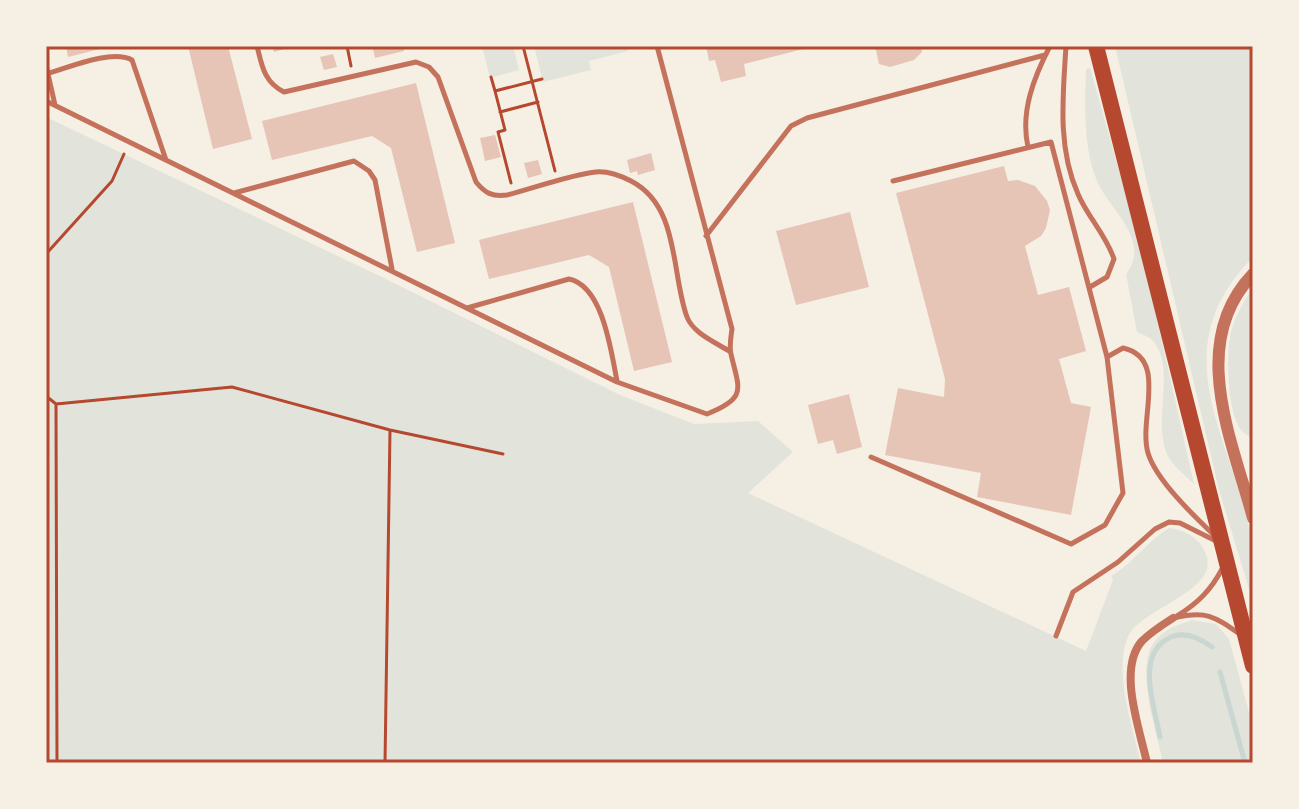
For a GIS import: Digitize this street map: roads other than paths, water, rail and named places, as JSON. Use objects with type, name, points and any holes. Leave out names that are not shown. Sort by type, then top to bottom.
[{"type":"main road","points":[[1096,46],[1253,666]]},
{"type":"street","points":[[1253,274],[1231,302],[1217,353],[1221,401],[1253,518]]},
{"type":"street","points":[[1147,763],[1130,671],[1134,653],[1142,642],[1173,618]]},
{"type":"lane","points":[[257,46],[264,75],[274,87],[284,92],[416,62],[429,67],[438,77],[476,182],[486,193],[498,197],[514,194],[597,172],[622,176],[639,185],[653,200],[667,224],[687,319],[701,334],[729,351]]},
{"type":"lane","points":[[46,101],[617,382],[707,414],[724,407],[735,397],[740,384],[729,351],[732,329],[657,46]]},
{"type":"lane","points":[[1028,147],[1024,120],[1030,95],[1050,46]]},
{"type":"lane","points":[[1066,46],[1062,131],[1069,168],[1078,194],[1114,259],[1107,277],[1090,287]]},
{"type":"lane","points":[[706,236],[791,126],[821,114],[1045,55]]},
{"type":"lane","points":[[49,73],[111,56],[126,56],[132,60],[167,161]]},
{"type":"lane","points":[[46,65],[55,105]]},
{"type":"lane","points":[[871,457],[1071,544],[1105,525],[1123,493],[1107,357],[1051,142],[893,181]]},
{"type":"lane","points":[[234,193],[354,161],[362,164],[375,180],[392,270]]},
{"type":"lane","points":[[467,308],[569,279],[580,281],[593,295],[601,315],[617,382]]},
{"type":"lane","points":[[1107,357],[1123,348],[1137,351],[1146,362],[1149,375],[1145,434],[1148,454],[1157,471],[1193,515],[1222,544]]},
{"type":"lane","points":[[1056,636],[1073,592],[1118,562],[1155,529],[1169,522],[1180,523],[1222,544]]},
{"type":"lane","points":[[1173,618],[1202,598],[1227,561]]},
{"type":"lane","points":[[1173,618],[1194,613],[1214,616],[1246,638]]},
{"type":"waterway","points":[[1160,737],[1150,682],[1153,655],[1160,645],[1177,635],[1193,636],[1212,647]]},
{"type":"waterway","points":[[1220,672],[1245,763]]}]
